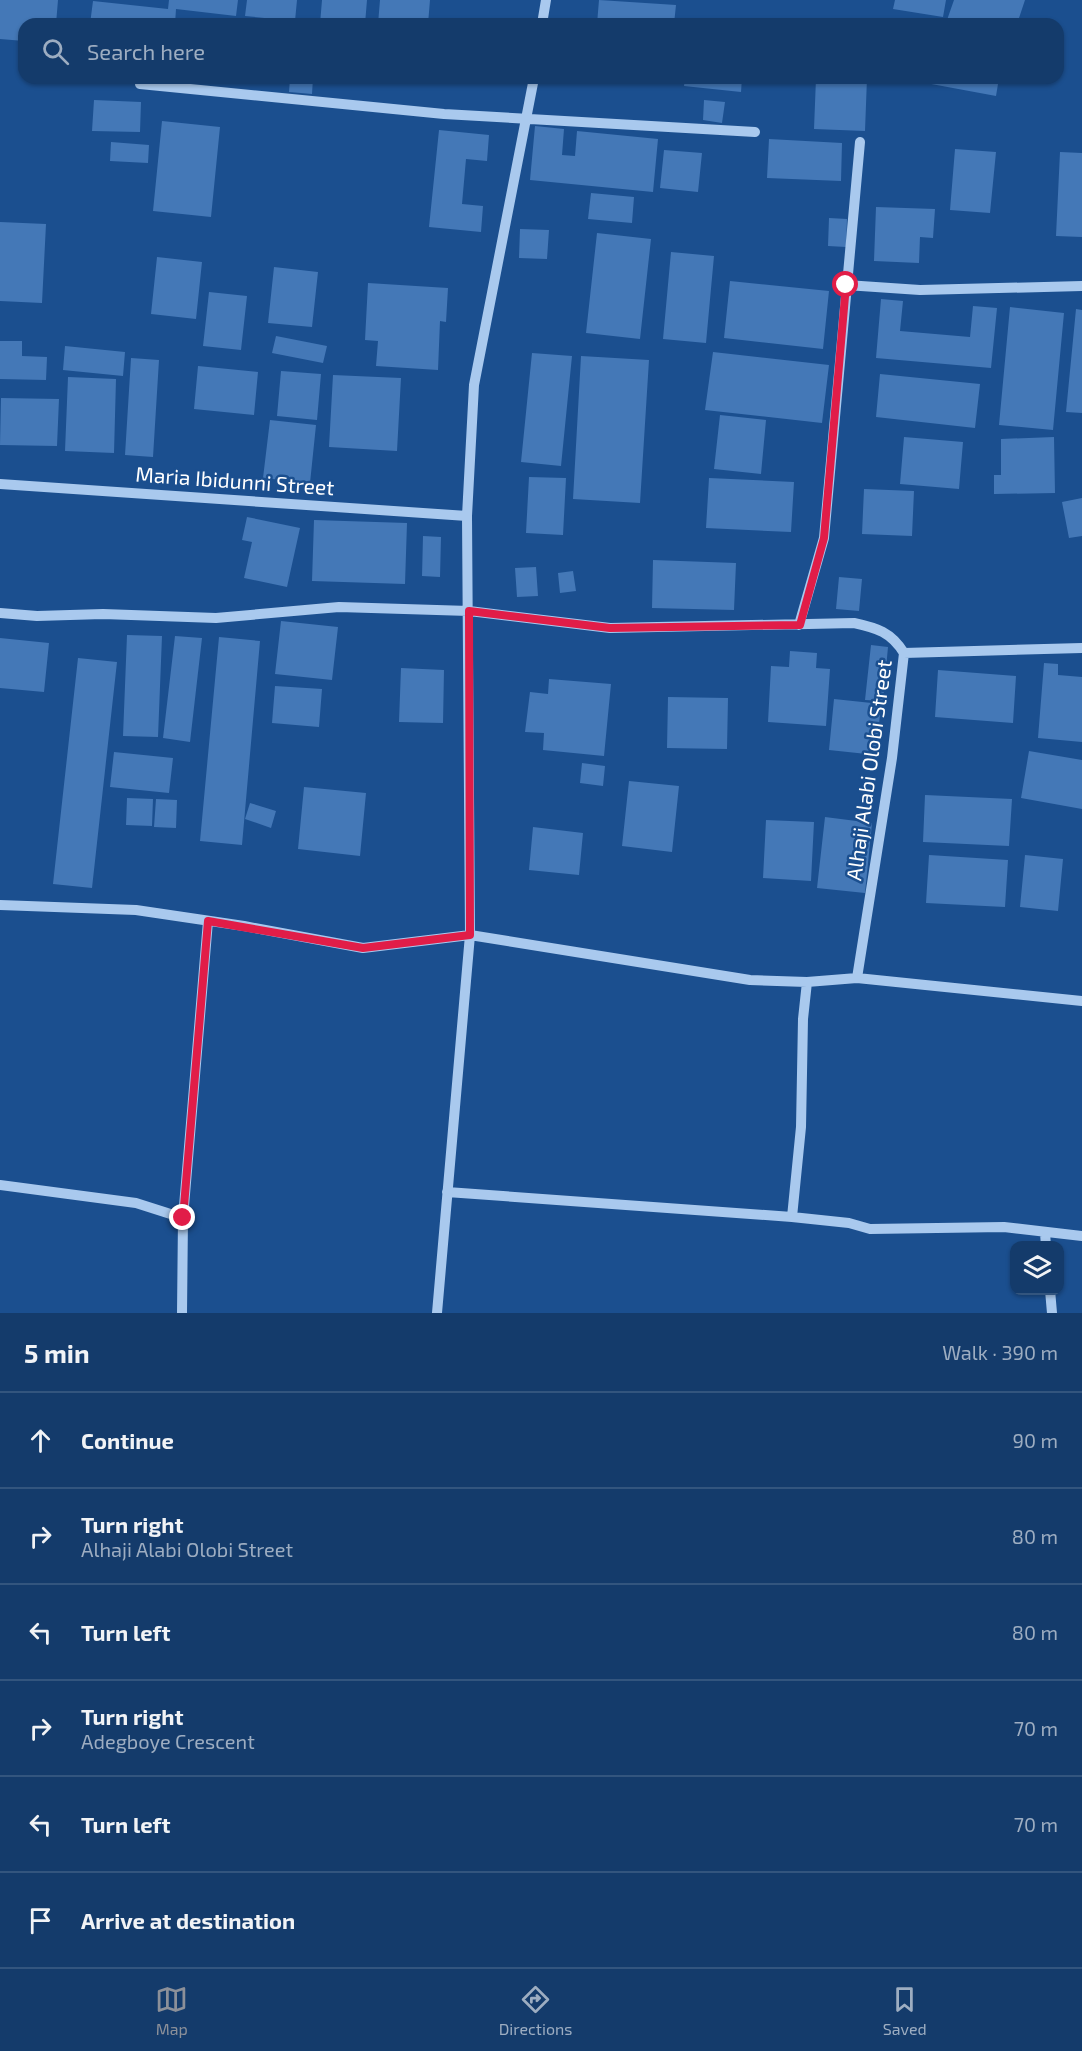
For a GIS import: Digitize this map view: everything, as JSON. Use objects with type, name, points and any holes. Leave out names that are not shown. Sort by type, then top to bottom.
[{"type":"street","points":[[543,18],[546,0]]},
{"type":"street","points":[[140,84],[444,114],[755,132]]},
{"type":"street","points":[[437,1313],[470,935],[467,516],[474,385],[533,84]]},
{"type":"street","points":[[800,625],[824,538],[860,142]]},
{"type":"street","points":[[846,285],[920,290],[1082,286]]},
{"type":"street","name":"Maria Ibidunni Street","points":[[0,484],[467,516]]},
{"type":"street","name":"Alhaji Alabi Olobi Street","points":[[0,613],[37,616],[103,614],[216,618],[339,607],[469,611],[610,628],[854,623],[879,628],[895,639],[904,652],[892,758],[857,978]]},
{"type":"street","points":[[904,652],[1082,648]]},
{"type":"street","points":[[0,905],[136,910],[363,948],[470,935],[750,980],[807,982],[857,978],[1082,1001]]},
{"type":"street","points":[[182,1313],[183,1218],[208,921]]},
{"type":"street","points":[[792,1217],[801,1127],[803,1019],[807,982]]},
{"type":"street","points":[[0,1185],[136,1203],[183,1218]]},
{"type":"street","points":[[447,1192],[792,1217],[849,1223],[870,1229],[994,1227],[1082,1236]]},
{"type":"street","points":[[1045,1233],[1046,1241]]},
{"type":"street","points":[[1050,1295],[1052,1313]]},
{"type":"building","points":[[0,0],[58,0],[56,18],[18,18],[18,40],[0,39]]},
{"type":"building","points":[[169,0],[238,0],[236,16],[176,9],[175,18],[91,18],[93,1],[168,9]]},
{"type":"building","points":[[247,0],[297,0],[295,18],[245,16]]},
{"type":"building","points":[[322,0],[367,0],[366,18],[320,18]]},
{"type":"building","points":[[380,0],[430,0],[428,18],[378,18]]},
{"type":"building","points":[[599,0],[676,5],[675,18],[598,18]]},
{"type":"building","points":[[895,0],[946,0],[943,17],[893,9]]},
{"type":"building","points":[[954,0],[1025,0],[1019,18],[948,18]]},
{"type":"building","points":[[290,84],[313,84],[312,94],[289,92]]},
{"type":"building","points":[[684,84],[742,84],[741,92],[684,86]]},
{"type":"building","points":[[816,84],[867,84],[865,131],[814,129]]},
{"type":"building","points":[[931,84],[998,84],[996,96]]},
{"type":"building","points":[[94,100],[141,102],[140,132],[92,131]]},
{"type":"building","points":[[704,100],[725,102],[722,123],[703,120]]},
{"type":"building","points":[[162,121],[220,127],[211,217],[153,211]]},
{"type":"building","points":[[535,126],[564,129],[562,155],[575,156],[577,131],[658,139],[653,192],[530,180]]},
{"type":"building","points":[[439,130],[489,135],[487,161],[466,159],[462,204],[483,206],[481,232],[429,227]]},
{"type":"building","points":[[769,139],[842,143],[841,181],[767,178]]},
{"type":"building","points":[[111,142],[149,145],[148,163],[110,161]]},
{"type":"building","points":[[955,149],[996,152],[990,213],[950,210]]},
{"type":"building","points":[[664,150],[702,153],[698,192],[660,188]]},
{"type":"building","points":[[1060,152],[1082,153],[1082,237],[1056,236]]},
{"type":"building","points":[[591,193],[634,197],[632,223],[588,219]]},
{"type":"building","points":[[876,207],[935,209],[933,238],[920,237],[919,263],[874,261]]},
{"type":"building","points":[[829,218],[847,219],[846,247],[828,246]]},
{"type":"building","points":[[0,222],[46,224],[42,303],[0,301]]},
{"type":"building","points":[[520,229],[549,230],[547,259],[519,258]]},
{"type":"building","points":[[597,233],[651,239],[640,339],[586,333]]},
{"type":"building","points":[[671,252],[714,256],[706,343],[663,339]]},
{"type":"building","points":[[157,257],[202,262],[196,319],[151,314]]},
{"type":"building","points":[[274,267],[318,272],[312,327],[268,323]]},
{"type":"building","points":[[730,281],[829,291],[823,349],[724,338]]},
{"type":"building","points":[[368,283],[448,288],[446,322],[440,321],[438,370],[376,366],[378,341],[365,340]]},
{"type":"building","points":[[209,292],[247,296],[241,350],[203,346]]},
{"type":"building","points":[[881,299],[903,301],[900,331],[970,337],[973,306],[997,308],[991,368],[876,358]]},
{"type":"building","points":[[1010,307],[1064,313],[1053,430],[999,425]]},
{"type":"building","points":[[1076,309],[1082,310],[1082,413],[1066,412]]},
{"type":"building","points":[[276,336],[327,346],[323,363],[272,353]]},
{"type":"building","points":[[0,341],[22,341],[22,356],[47,357],[46,380],[0,379]]},
{"type":"building","points":[[65,346],[125,352],[123,376],[63,370]]},
{"type":"building","points":[[713,352],[829,365],[822,423],[705,410]]},
{"type":"building","points":[[532,353],[572,356],[561,466],[521,462]]},
{"type":"building","points":[[581,356],[649,360],[640,503],[573,499]]},
{"type":"building","points":[[131,358],[159,360],[153,457],[125,455]]},
{"type":"building","points":[[198,366],[258,372],[254,415],[194,409]]},
{"type":"building","points":[[281,371],[321,374],[317,420],[277,416]]},
{"type":"building","points":[[880,374],[980,384],[975,428],[876,417]]},
{"type":"building","points":[[333,375],[401,378],[397,451],[329,447]]},
{"type":"building","points":[[68,377],[116,379],[114,453],[65,451]]},
{"type":"building","points":[[1,398],[59,399],[57,446],[0,445]]},
{"type":"building","points":[[720,415],[766,420],[761,474],[714,469]]},
{"type":"building","points":[[270,420],[316,425],[310,483],[263,478]]},
{"type":"building","points":[[904,437],[963,442],[959,489],[900,484]]},
{"type":"building","points":[[1054,437],[1055,493],[994,494],[994,475],[1001,475],[1001,439]]},
{"type":"building","points":[[529,477],[566,478],[563,535],[526,533]]},
{"type":"building","points":[[709,478],[794,482],[791,532],[706,528]]},
{"type":"building","points":[[864,489],[914,491],[912,536],[862,534]]},
{"type":"building","points":[[1082,498],[1082,536],[1069,538],[1062,502]]},
{"type":"building","points":[[247,517],[300,528],[287,587],[244,578],[252,542],[242,540]]},
{"type":"building","points":[[314,520],[407,523],[405,584],[312,581]]},
{"type":"building","points":[[423,536],[441,537],[440,577],[422,576]]},
{"type":"building","points":[[653,560],[736,563],[734,610],[652,608]]},
{"type":"building","points":[[536,567],[538,596],[517,597],[515,568]]},
{"type":"building","points":[[573,571],[576,591],[560,593],[558,573]]},
{"type":"building","points":[[839,577],[862,579],[859,611],[836,609]]},
{"type":"building","points":[[281,621],[338,627],[332,680],[275,674]]},
{"type":"building","points":[[127,635],[162,636],[158,737],[123,736]]},
{"type":"building","points":[[175,636],[202,638],[190,742],[163,738]]},
{"type":"building","points":[[219,637],[260,641],[242,845],[200,841]]},
{"type":"building","points":[[0,638],[49,643],[44,692],[0,688]]},
{"type":"building","points":[[871,645],[888,647],[883,701],[865,700]]},
{"type":"building","points":[[790,651],[817,653],[816,668],[830,669],[826,726],[768,722],[771,666],[789,667]]},
{"type":"building","points":[[78,658],[117,662],[92,888],[53,884]]},
{"type":"building","points":[[1044,663],[1058,664],[1058,675],[1082,677],[1082,742],[1038,738]]},
{"type":"building","points":[[401,668],[444,670],[443,723],[399,722]]},
{"type":"building","points":[[938,670],[1016,676],[1013,723],[935,717]]},
{"type":"building","points":[[549,679],[611,684],[604,756],[543,750],[544,733],[525,732],[530,692],[548,694]]},
{"type":"building","points":[[275,686],[322,689],[319,727],[272,723]]},
{"type":"building","points":[[668,697],[728,698],[727,749],[667,748]]},
{"type":"building","points":[[834,699],[881,704],[876,755],[829,750]]},
{"type":"building","points":[[1029,751],[1082,760],[1082,809],[1021,798]]},
{"type":"building","points":[[114,752],[173,758],[169,793],[110,787]]},
{"type":"building","points":[[582,763],[605,766],[603,786],[580,783]]},
{"type":"building","points":[[629,781],[679,786],[672,852],[622,846]]},
{"type":"building","points":[[304,787],[366,793],[360,856],[298,849]]},
{"type":"building","points":[[925,795],[1012,799],[1009,846],[923,842]]},
{"type":"building","points":[[127,798],[153,799],[152,826],[126,825]]},
{"type":"building","points":[[156,799],[177,800],[176,828],[154,827]]},
{"type":"building","points":[[250,803],[276,811],[271,828],[245,819]]},
{"type":"building","points":[[825,817],[872,823],[865,893],[817,888]]},
{"type":"building","points":[[766,820],[814,822],[811,881],[763,878]]},
{"type":"building","points":[[533,827],[583,833],[579,875],[529,870]]},
{"type":"building","points":[[929,855],[1008,860],[1005,907],[926,903]]},
{"type":"building","points":[[1025,855],[1063,859],[1058,911],[1020,907]]},
{"type":"route","points":[[183,1218],[208,921],[363,948],[470,935],[469,611],[610,628],[800,625],[824,538],[846,285]]}]
